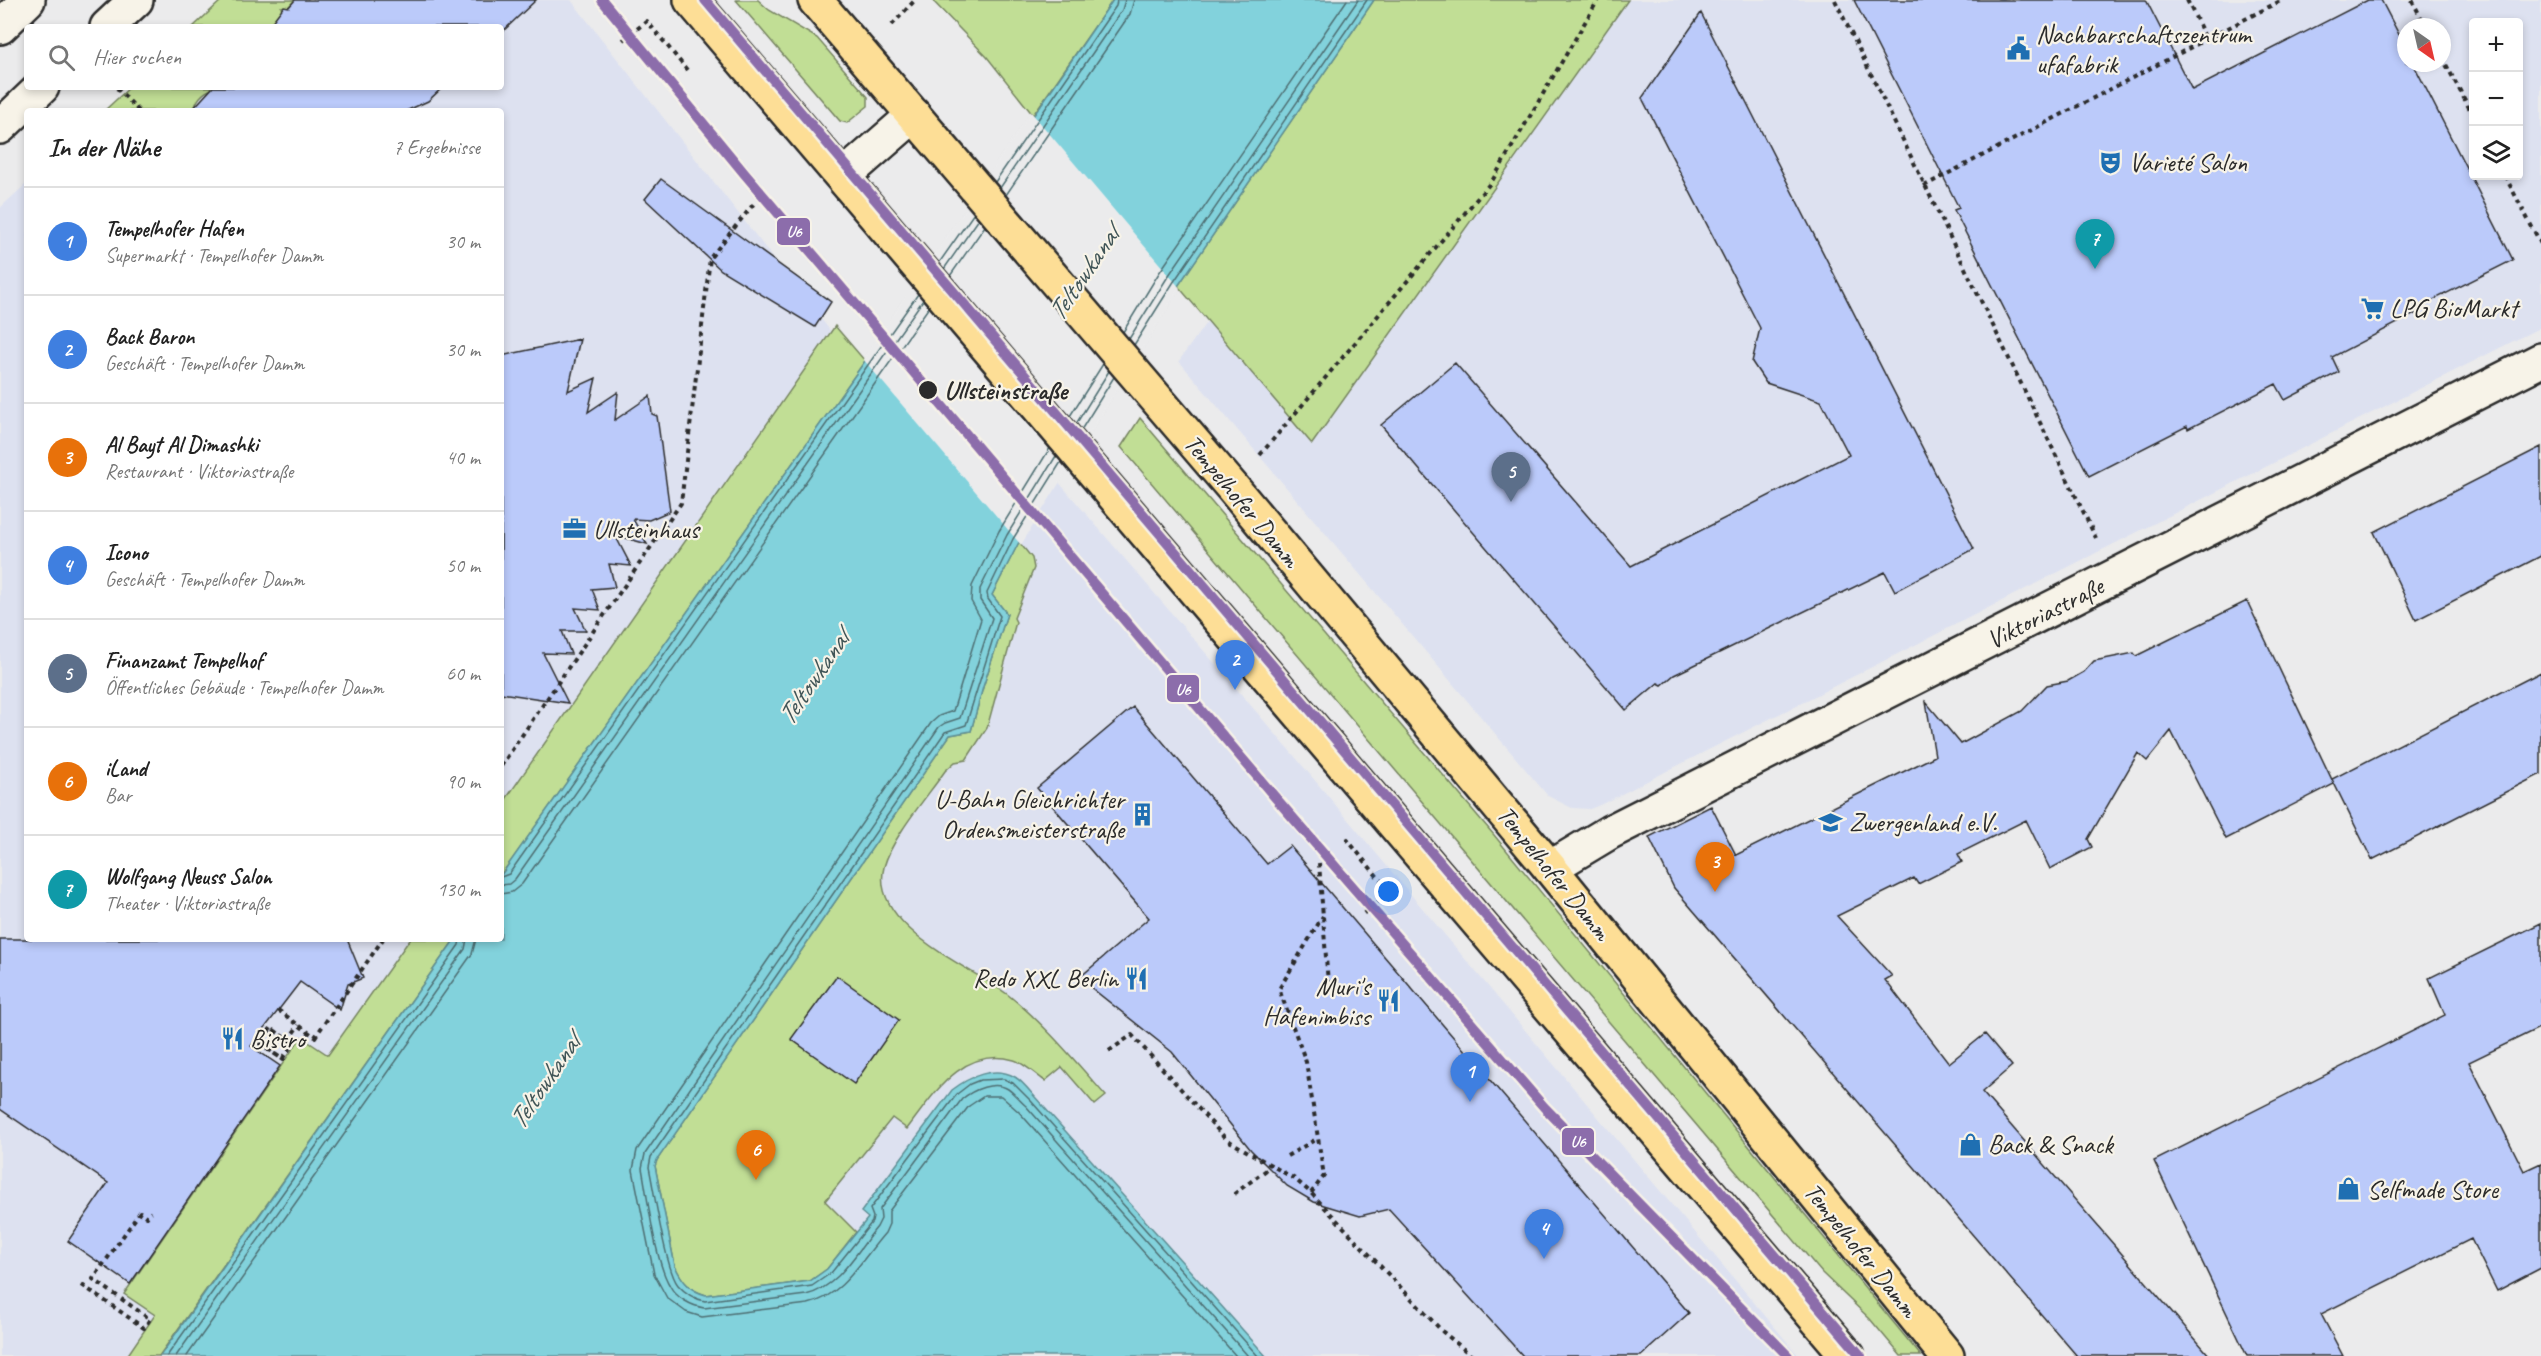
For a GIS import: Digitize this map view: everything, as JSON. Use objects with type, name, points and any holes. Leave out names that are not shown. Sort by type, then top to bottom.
[{"type":"main road","points":[[691,0],[1848,1356]]},
{"type":"main road","name":"Tempelhofer Damm","points":[[815,0],[1154,397],[1550,868],[1947,1356]]},
{"type":"street","points":[[0,27],[28,0]]},
{"type":"street","points":[[109,24],[136,0]]},
{"type":"street","points":[[0,127],[39,90]]},
{"type":"street","points":[[843,177],[922,125]]},
{"type":"street","name":"Viktoriastraße","points":[[1550,868],[1610,832],[2541,360]]},
{"type":"path","points":[[1276,437],[1492,181],[1598,0]]},
{"type":"path","points":[[1835,0],[2097,539]]},
{"type":"path","points":[[2187,0],[2206,39]]},
{"type":"path","points":[[1924,186],[2282,0]]},
{"type":"path","points":[[2412,0],[2421,18]]},
{"type":"path","points":[[623,40],[647,21],[687,70]]},
{"type":"path","points":[[2450,72],[2469,108]]},
{"type":"path","points":[[119,90],[136,108]]},
{"type":"path","points":[[2507,180],[2541,244]]},
{"type":"path","points":[[504,762],[681,503],[710,258],[756,201]]},
{"type":"path","points":[[1340,831],[1390,892],[1363,914]]},
{"type":"path","points":[[1319,862],[1328,984]]},
{"type":"path","points":[[1311,1193],[1324,1176],[1306,1062],[1279,989],[1323,916]]},
{"type":"path","points":[[278,1010],[315,1037],[381,942]]},
{"type":"path","points":[[271,1028],[288,1040],[299,1025]]},
{"type":"path","points":[[271,1028],[293,1044],[282,1059],[260,1043],[271,1028]]},
{"type":"path","points":[[271,1028],[260,1044],[285,1061]]},
{"type":"path","points":[[1109,1051],[1132,1035],[1226,1139],[1295,1179],[1311,1193],[1443,1332],[1472,1356]]},
{"type":"path","points":[[1287,1156],[1318,1138]]},
{"type":"path","points":[[1234,1194],[1269,1168]]},
{"type":"path","points":[[82,1285],[144,1328],[150,1319],[93,1280],[140,1212],[147,1217],[151,1212]]},
{"type":"shaded area","points":[[222,0],[571,0],[847,352],[504,839],[504,108],[107,108],[127,90],[504,90],[504,24],[196,24]]},
{"type":"shaded area","points":[[1628,0],[2541,0],[2541,327],[1590,809],[1572,808],[1548,796],[1179,361],[1208,320],[1312,444]]},
{"type":"shaded area","points":[[24,186],[24,942],[431,942],[156,1356],[0,1356],[0,208]]},
{"type":"shaded area","points":[[1057,480],[1296,758],[1799,1356],[1266,1356],[1016,1077],[967,1079],[952,1090],[861,1212],[868,1218],[827,1269],[657,1160],[950,735],[971,731],[983,687],[992,595],[1019,542]]},
{"type":"green space","points":[[222,0],[295,0],[288,7],[281,7],[282,10],[271,24],[196,24]]},
{"type":"green space","points":[[736,0],[758,0],[769,10],[817,38],[868,97],[868,106],[847,123],[840,121]]},
{"type":"green space","points":[[932,0],[1113,0],[1033,115],[987,57]]},
{"type":"green space","points":[[1374,0],[1628,0],[1312,444],[1178,286]]},
{"type":"green space","points":[[127,90],[210,90],[200,97],[195,108],[107,108]]},
{"type":"green space","points":[[835,326],[865,361],[504,871],[504,802]]},
{"type":"green space","points":[[1140,418],[1494,835],[1921,1356],[1901,1356],[1870,1319],[1822,1273],[1121,447]]},
{"type":"green space","points":[[1019,542],[1032,558],[1034,568],[1014,618],[1016,622],[987,728],[966,760],[955,762],[945,771],[902,830],[884,867],[883,888],[892,908],[906,926],[947,957],[1021,1005],[1059,1043],[1106,1096],[1095,1105],[1062,1067],[1045,1081],[1014,1060],[996,1058],[979,1060],[964,1066],[939,1088],[907,1129],[892,1118],[825,1201],[856,1232],[827,1269],[810,1281],[706,1295],[695,1291],[687,1285],[675,1266],[655,1166],[657,1160],[950,735],[971,731],[1007,614],[992,595]]},
{"type":"green space","points":[[408,942],[453,942],[159,1356],[127,1356],[155,1315],[124,1294],[301,1037],[328,1055]]},
{"type":"water","name":"Teltowkanal","points":[[1113,0],[1374,0],[1178,286],[1019,542],[992,595],[1007,614],[971,731],[950,735],[655,1166],[675,1266],[691,1288],[706,1295],[810,1281],[827,1269],[868,1218],[861,1212],[952,1090],[982,1074],[999,1072],[1007,1074],[1018,1079],[1025,1086],[1266,1356],[160,1356],[453,942],[504,942],[504,871],[865,361]]},
{"type":"pier","points":[[1031,112],[1180,288],[1021,545],[863,359]]},
{"type":"building","points":[[295,0],[536,0],[504,30],[504,24],[270,24],[284,6],[289,7]]},
{"type":"building","points":[[1854,0],[2146,0],[2192,90],[2368,0],[2381,0],[2397,31],[2397,72],[2418,72],[2469,173],[2469,180],[2472,180],[2513,260],[2415,309],[2417,313],[2332,357],[2339,372],[2285,400],[2276,384],[2089,476],[1954,210],[1959,208]]},
{"type":"building","points":[[1701,13],[1974,549],[1895,591],[1885,572],[1674,675],[1662,685],[1658,683],[1626,710],[1381,425],[1455,363],[1631,566],[1849,455],[1821,401],[1766,383],[1752,362],[1760,328],[1642,98]]},
{"type":"building","points":[[210,90],[440,90],[428,101],[413,108],[194,108]]},
{"type":"building","points":[[661,179],[831,302],[815,327],[721,270],[645,199]]},
{"type":"building","name":"Ullsteinhaus","points":[[580,339],[568,391],[596,378],[588,412],[618,392],[615,420],[650,396],[652,414],[657,416],[670,511],[649,520],[633,519],[647,544],[615,535],[631,566],[609,564],[615,587],[592,589],[600,610],[575,608],[586,631],[562,631],[571,654],[543,653],[568,703],[504,693],[504,355]]},
{"type":"building","points":[[2541,447],[2541,556],[2416,620],[2374,532]]},
{"type":"building","points":[[2247,601],[2334,784],[2226,839],[2171,731],[2147,761],[2138,753],[2088,839],[2092,847],[2050,869],[2026,820],[1958,854],[1962,862],[1918,884],[1914,878],[1837,916],[1892,976],[1885,980],[1949,1063],[1985,1034],[2012,1066],[1982,1092],[2210,1356],[2077,1356],[1674,888],[1649,837],[1711,806],[1736,855],[1935,756],[1926,702],[1961,744],[2022,711],[2047,685],[2068,681],[2084,672],[2094,661],[2134,653],[2136,656]]},
{"type":"building","points":[[2541,672],[2541,774],[2372,860],[2332,779]]},
{"type":"building","points":[[1133,707],[1267,864],[1290,846],[1689,1313],[1641,1356],[1523,1356],[1389,1209],[1360,1216],[1314,1202],[1287,1186],[1251,1150],[1172,1052],[1079,978],[1149,918],[1037,788]]},
{"type":"building","name":"Selfmade Store","points":[[2541,923],[2541,1027],[2469,1062],[2524,1171],[2541,1163],[2541,1268],[2497,1291],[2471,1239],[2321,1314],[2343,1356],[2247,1356],[2154,1161],[2445,1015],[2429,978]]},
{"type":"building","points":[[0,939],[24,939],[24,942],[348,942],[363,978],[348,984],[340,1010],[300,982],[251,1046],[280,1066],[130,1284],[68,1241],[108,1183],[0,1109]]},
{"type":"building","points":[[837,976],[899,1020],[854,1084],[791,1039]]},
{"type":"transit line","name":"U6","points":[[602,0],[744,173],[1274,796],[1544,1107],[1788,1356]]},
{"type":"transit line","name":"U6","points":[[705,0],[1861,1356]]},
{"type":"place","name":"Nachbarschaftszentrum ufafabrik","points":[[2018,49]]},
{"type":"place","name":"Varieté Salon","points":[[2111,162]]},
{"type":"place","name":"Wolfgang Neuss Salon","points":[[2095,269]]},
{"type":"place","name":"LPG BioMarkt","points":[[2372,308]]},
{"type":"place","name":"Ullsteinstraße","points":[[928,390]]},
{"type":"place","name":"Finanzamt Tempelhof","points":[[1511,502]]},
{"type":"place","name":"Ullsteinhaus","points":[[575,529]]},
{"type":"place","name":"Back Baron","points":[[1235,690]]},
{"type":"place","name":"U-Bahn Gleichrichter Ordensmeisterstraße","points":[[1142,814]]},
{"type":"place","name":"Zwergenland e.V.","points":[[1831,822]]},
{"type":"place","name":"Al Bayt Al Dimashki","points":[[1715,892]]},
{"type":"place","name":"Redo XXL Berlin","points":[[1136,978]]},
{"type":"place","name":"Muri's Hafenimbiss","points":[[1388,1001]]},
{"type":"place","name":"Bistro","points":[[232,1039]]},
{"type":"place","name":"Tempelhofer Hafen","points":[[1470,1102]]},
{"type":"place","name":"Back & Snack","points":[[1970,1144]]},
{"type":"place","name":"iLand","points":[[756,1180]]},
{"type":"place","name":"Selfmade Store","points":[[2349,1189]]},
{"type":"place","name":"Icono","points":[[1544,1259]]}]
